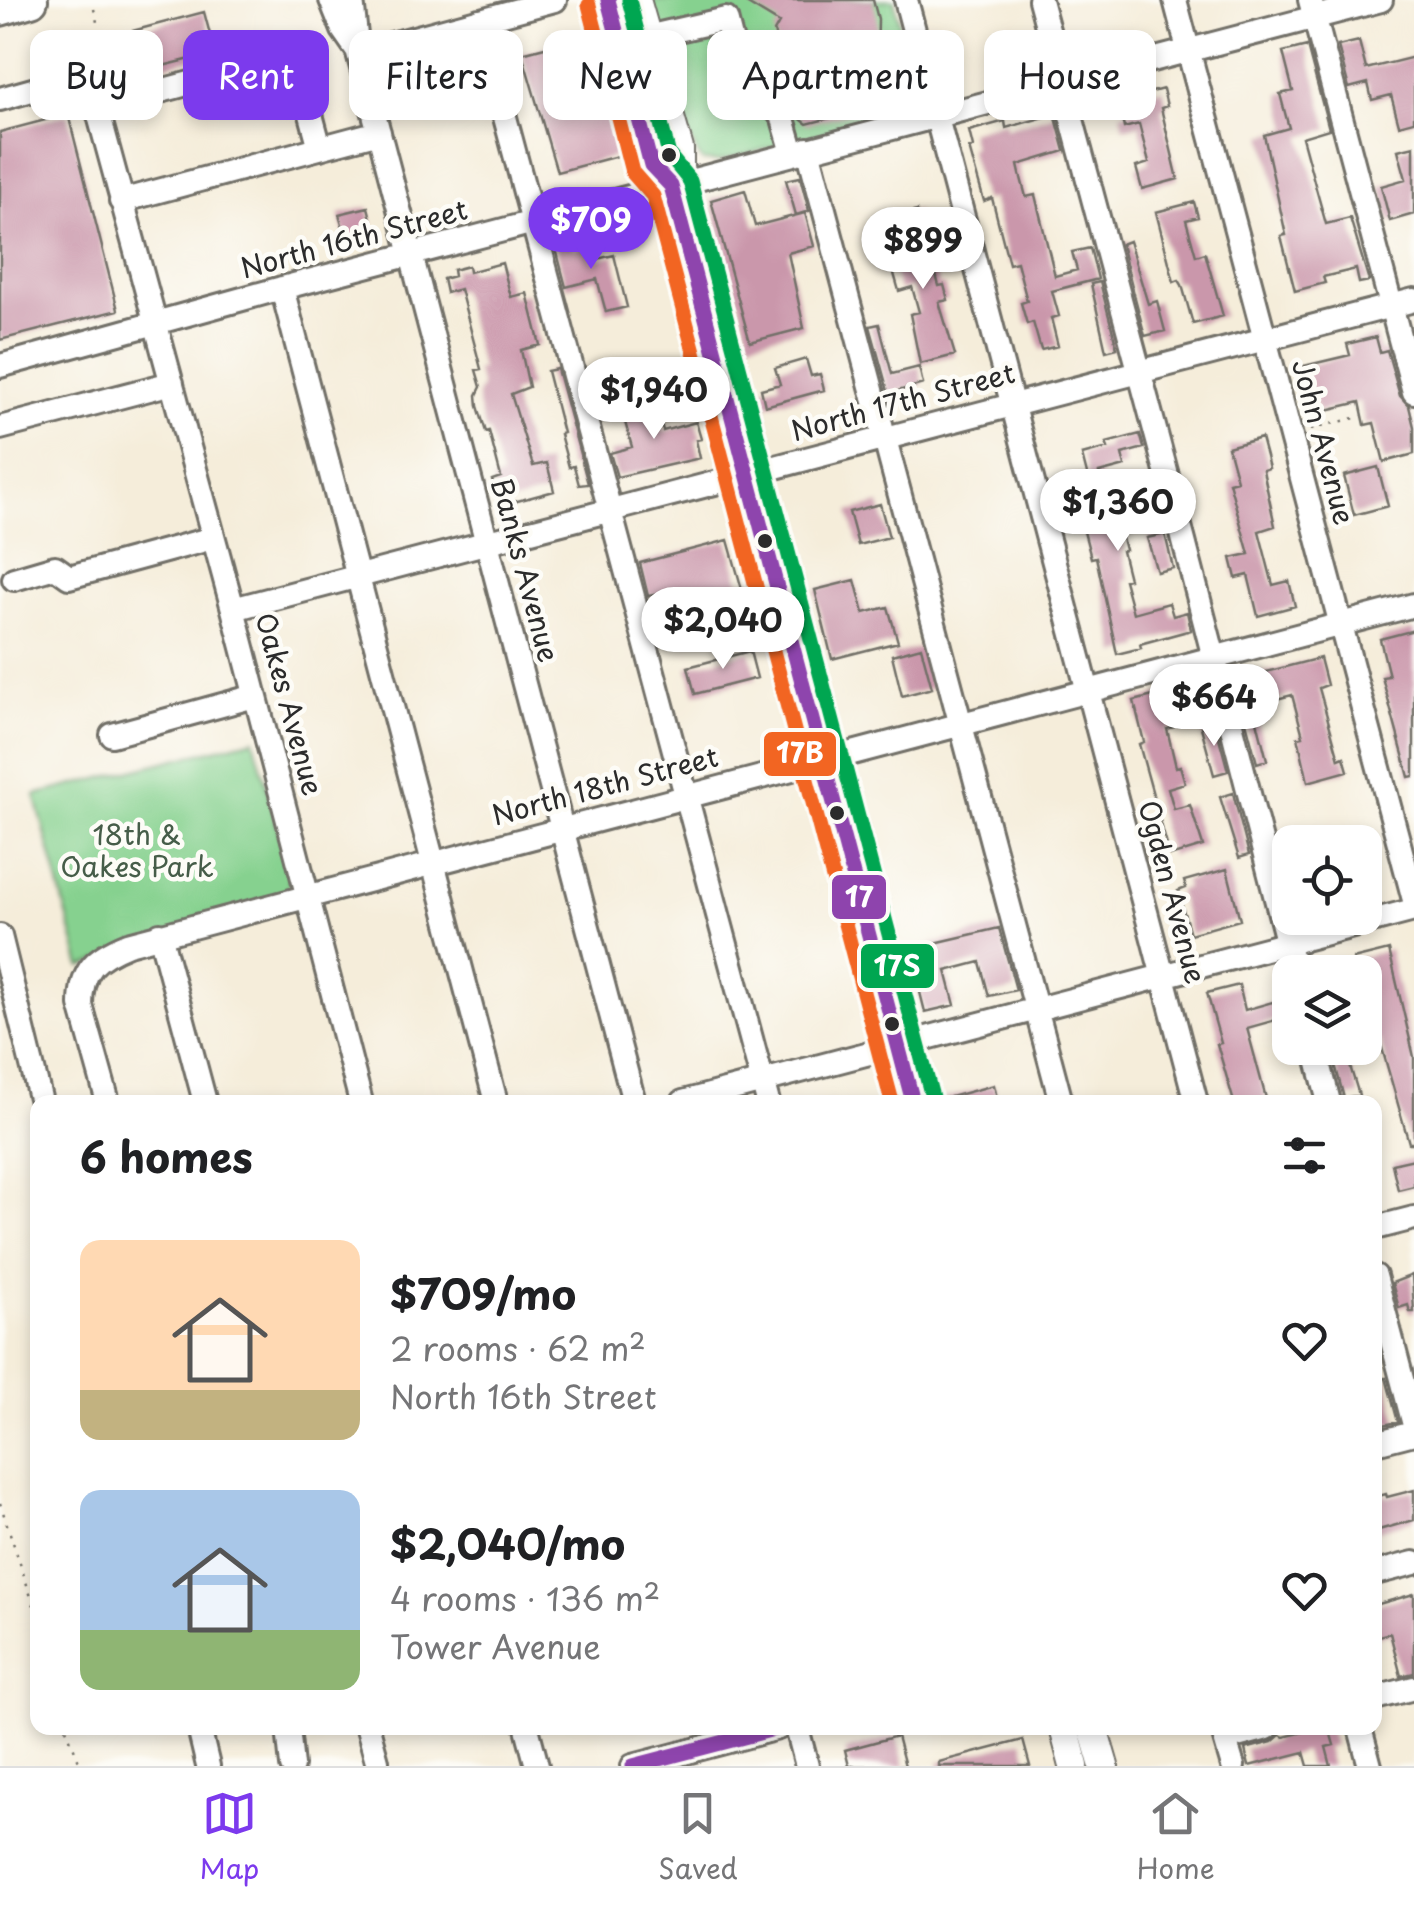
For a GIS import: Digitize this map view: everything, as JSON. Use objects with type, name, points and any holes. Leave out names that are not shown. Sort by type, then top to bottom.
[{"type":"highway","points":[[0,9],[31,0]]},
{"type":"main road","points":[[608,0],[651,165],[672,186],[911,1095]]},
{"type":"main road","points":[[636,0],[645,30]]},
{"type":"main road","points":[[671,120],[679,150],[679,171],[672,186]]},
{"type":"main road","points":[[1066,1735],[1074,1766]]},
{"type":"main road","points":[[1096,1735],[1104,1766]]},
{"type":"street","name":"Banks Avenue","points":[[331,0],[349,39]]},
{"type":"street","name":"Banks Avenue","points":[[352,0],[355,30]]},
{"type":"street","points":[[441,30],[555,0]]},
{"type":"street","name":"Ogden Avenue","points":[[906,0],[914,30]]},
{"type":"street","points":[[1040,0],[1048,30]]},
{"type":"street","name":"John Avenue","points":[[1175,0],[1414,900]]},
{"type":"street","name":"North 16th Street","points":[[1156,59],[1312,9],[1381,0]]},
{"type":"street","points":[[1312,9],[1414,392]]},
{"type":"street","points":[[678,30],[726,19],[743,86],[782,115],[800,151],[885,438],[1059,1095]]},
{"type":"street","points":[[479,20],[765,1092],[898,1046],[1414,910]]},
{"type":"street","points":[[163,90],[295,55],[320,148]]},
{"type":"street","points":[[0,99],[30,91]]},
{"type":"street","name":"Oakes Avenue","points":[[100,120],[360,1095]]},
{"type":"street","name":"Banks Avenue","points":[[376,120],[632,1095]]},
{"type":"street","name":"North 16th Street","points":[[0,366],[920,120]]},
{"type":"street","name":"Ogden Avenue","points":[[937,120],[1194,1095]]},
{"type":"street","points":[[1071,120],[1290,955]]},
{"type":"street","points":[[121,201],[379,132]]},
{"type":"street","points":[[282,288],[494,1095]]},
{"type":"street","name":"North 17th Street","points":[[233,609],[1414,300]]},
{"type":"street","points":[[0,428],[172,383]]},
{"type":"street","points":[[14,579],[55,567],[69,576],[213,538]]},
{"type":"street","name":"North 18th Street","points":[[106,1095],[81,1005],[86,977],[103,954],[160,934],[1414,605]]},
{"type":"street","points":[[112,734],[256,696]]},
{"type":"street","points":[[160,934],[202,1095]]},
{"type":"street","points":[[0,936],[38,1095]]},
{"type":"street","points":[[1319,1065],[1327,1095]]},
{"type":"street","points":[[1382,1226],[1414,1218]]},
{"type":"street","points":[[1382,1303],[1414,1425]]},
{"type":"street","points":[[1382,1441],[1414,1433]]},
{"type":"street","points":[[1382,1571],[1414,1563]]},
{"type":"street","points":[[1382,1696],[1414,1688]]},
{"type":"street","points":[[201,1735],[208,1766]]},
{"type":"street","points":[[289,1735],[292,1766]]},
{"type":"street","points":[[370,1735],[377,1761]]},
{"type":"street","points":[[529,1735],[538,1766]]},
{"type":"street","points":[[633,1766],[751,1735]]},
{"type":"street","points":[[799,1735],[807,1766]]},
{"type":"street","points":[[1233,1766],[1226,1739],[1241,1735]]},
{"type":"street","points":[[1362,1735],[1370,1766]]},
{"type":"path","points":[[94,10],[99,30]]},
{"type":"path","points":[[1290,434],[1364,416]]},
{"type":"path","points":[[0,1503],[30,1594]]},
{"type":"path","points":[[69,1735],[81,1766]]},
{"type":"green space","points":[[648,0],[894,0],[901,30],[707,30],[707,120],[874,120],[717,162],[703,161],[684,120],[687,120],[687,30],[656,30]]},
{"type":"green space","name":"18th & Oakes Park","points":[[254,739],[290,873],[289,888],[81,967],[35,795]]},
{"type":"building","points":[[741,0],[873,0],[878,19],[878,30],[775,30],[779,23]]},
{"type":"building","points":[[204,12],[209,30],[183,30],[183,61],[163,66],[163,30],[136,30]]},
{"type":"building","points":[[1359,41],[1366,69],[1414,57],[1414,121],[1399,125],[1391,95],[1372,100],[1368,83],[1349,88],[1338,46]]},
{"type":"building","points":[[1307,46],[1329,129],[1302,137],[1326,224],[1350,218],[1369,281],[1359,283],[1356,269],[1323,277],[1325,283],[1295,291],[1281,236],[1286,235],[1264,135],[1289,128],[1280,94],[1293,91],[1283,52]]},
{"type":"building","points":[[543,47],[543,120],[616,120],[625,154],[557,172],[523,53]]},
{"type":"building","points":[[1163,89],[1167,106],[1161,108],[1178,179],[1142,189],[1136,167],[1149,163],[1139,124],[1124,128],[1122,120],[1156,120],[1156,91]]},
{"type":"building","points":[[45,120],[70,120],[118,310],[0,340],[0,132]]},
{"type":"building","points":[[1034,120],[1057,120],[1065,151],[1018,165],[1020,174],[1026,197],[1035,195],[1055,276],[1077,270],[1072,252],[1090,248],[1098,279],[1052,291],[1059,316],[1051,318],[1058,346],[1041,350],[1033,322],[1027,324],[1021,303],[1027,301],[1017,262],[1009,264],[992,198],[984,201],[969,148],[973,147],[969,131],[1005,121],[1006,128]]},
{"type":"building","points":[[1414,146],[1414,214],[1390,221],[1381,186],[1406,179],[1398,150]]},
{"type":"building","points":[[800,177],[809,211],[796,215],[786,180]]},
{"type":"building","points":[[745,190],[755,226],[805,213],[814,246],[788,253],[804,328],[750,342],[711,200]]},
{"type":"building","points":[[1194,202],[1198,217],[1186,220],[1196,256],[1205,253],[1223,316],[1193,324],[1182,285],[1179,280],[1174,282],[1156,212]]},
{"type":"building","points":[[368,207],[375,234],[347,241],[339,214]]},
{"type":"building","points":[[917,211],[929,260],[932,259],[939,286],[944,285],[948,300],[939,302],[955,355],[920,364],[910,314],[919,312],[912,287],[899,291],[893,270],[900,268],[894,245],[905,242],[898,216]]},
{"type":"building","points":[[571,237],[574,249],[589,245],[593,260],[614,255],[627,307],[606,312],[597,279],[566,287],[554,241]]},
{"type":"building","points":[[1129,241],[1148,304],[1157,301],[1165,331],[1145,336],[1121,244]]},
{"type":"building","points":[[502,263],[511,297],[527,293],[540,345],[521,350],[529,387],[511,394],[533,466],[547,463],[554,491],[499,506],[492,480],[501,477],[478,406],[481,387],[476,370],[481,369],[460,289],[446,293],[443,279],[454,276],[453,270],[468,266],[469,272]]},
{"type":"building","points":[[1100,282],[1117,348],[1106,351],[1091,284]]},
{"type":"building","points":[[879,324],[892,374],[919,367],[923,384],[898,391],[900,400],[891,402],[870,326]]},
{"type":"building","points":[[1376,337],[1380,352],[1387,350],[1414,427],[1414,454],[1384,462],[1374,423],[1365,425],[1360,402],[1318,412],[1304,366],[1350,355],[1347,344]]},
{"type":"building","points":[[806,359],[811,376],[820,374],[824,390],[765,406],[761,389],[780,384],[775,368]]},
{"type":"building","points":[[557,369],[588,484],[579,485],[574,466],[569,467],[560,434],[563,433],[547,371]]},
{"type":"building","points":[[655,400],[663,431],[696,422],[701,439],[696,440],[700,458],[617,477],[610,453],[632,447],[621,408]]},
{"type":"building","points":[[1140,434],[1144,448],[1122,454],[1125,466],[1099,473],[1105,496],[1111,494],[1125,550],[1122,551],[1129,579],[1124,580],[1133,613],[1169,603],[1173,616],[1187,612],[1191,630],[1117,654],[1096,557],[1091,558],[1072,486],[1089,482],[1082,455],[1108,448],[1106,443]]},
{"type":"building","points":[[1261,438],[1269,468],[1263,470],[1275,526],[1259,531],[1273,585],[1289,581],[1295,606],[1258,616],[1248,575],[1236,578],[1231,558],[1249,554],[1229,482],[1237,480],[1228,447]]},
{"type":"building","points":[[1378,467],[1388,506],[1354,515],[1344,476]]},
{"type":"building","points":[[880,504],[889,537],[858,545],[849,512]]},
{"type":"building","points":[[1165,534],[1173,568],[1157,572],[1147,538]]},
{"type":"building","points":[[728,540],[747,607],[663,629],[654,595],[648,596],[640,563]]},
{"type":"building","points":[[855,580],[864,613],[888,607],[898,642],[832,659],[815,590]]},
{"type":"building","points":[[1414,630],[1414,776],[1409,777],[1382,677],[1389,676],[1380,639]]},
{"type":"building","points":[[921,647],[932,688],[902,696],[892,655]]},
{"type":"building","points":[[750,651],[757,678],[695,694],[688,667]]},
{"type":"building","points":[[1320,658],[1327,685],[1319,688],[1339,759],[1344,757],[1348,771],[1308,782],[1298,737],[1303,736],[1292,695],[1253,705],[1267,760],[1257,763],[1235,680]]},
{"type":"building","points":[[1172,691],[1181,725],[1167,729],[1176,767],[1180,766],[1185,783],[1168,788],[1174,809],[1190,805],[1203,846],[1170,856],[1139,744],[1144,742],[1134,701]]},
{"type":"building","points":[[1215,723],[1228,771],[1214,775],[1201,727]]},
{"type":"building","points":[[1233,793],[1249,855],[1239,858],[1220,797]]},
{"type":"building","points":[[1227,869],[1240,920],[1190,934],[1178,891],[1186,888],[1184,881]]},
{"type":"building","points":[[999,928],[1016,990],[989,996],[980,962],[946,971],[955,1005],[925,1012],[909,949]]},
{"type":"building","points":[[1389,950],[1414,1057],[1414,1143],[1409,1143],[1382,1048],[1382,955],[1369,955]]},
{"type":"building","points":[[1239,985],[1245,1010],[1272,1002],[1272,1021],[1247,1028],[1265,1095],[1232,1095],[1217,1044],[1221,1043],[1207,993]]},
{"type":"building","points":[[1335,1065],[1350,1065],[1359,1095],[1343,1095]]},
{"type":"building","points":[[994,1085],[996,1095],[958,1095]]},
{"type":"building","points":[[1414,1159],[1414,1186],[1398,1190],[1392,1164]]},
{"type":"building","points":[[1412,1275],[1414,1312],[1410,1312],[1408,1305],[1399,1308],[1392,1283]]},
{"type":"building","points":[[1386,1378],[1398,1422],[1383,1425],[1382,1419],[1382,1379]]},
{"type":"building","points":[[1414,1490],[1414,1520],[1382,1529],[1382,1495]]},
{"type":"building","points":[[1414,1594],[1414,1673],[1401,1676],[1390,1633],[1382,1635],[1382,1603]]},
{"type":"building","points":[[1280,1735],[1331,1735],[1334,1745],[1326,1747],[1331,1766],[1308,1766],[1304,1752],[1249,1766],[1245,1749],[1272,1742]]},
{"type":"building","points":[[897,1736],[905,1766],[849,1766],[845,1750]]},
{"type":"building","points":[[1023,1740],[1030,1766],[939,1766],[939,1762]]},
{"type":"transit line","name":"17","points":[[608,0],[651,165],[671,186],[911,1095]]},
{"type":"transit line","name":"17S","points":[[629,0],[669,155],[690,181],[931,1095]]},
{"type":"transit line","name":"17B","points":[[589,5],[632,172],[653,196],[890,1095]]},
{"type":"transit line","name":"17","points":[[633,1766],[751,1735]]}]
